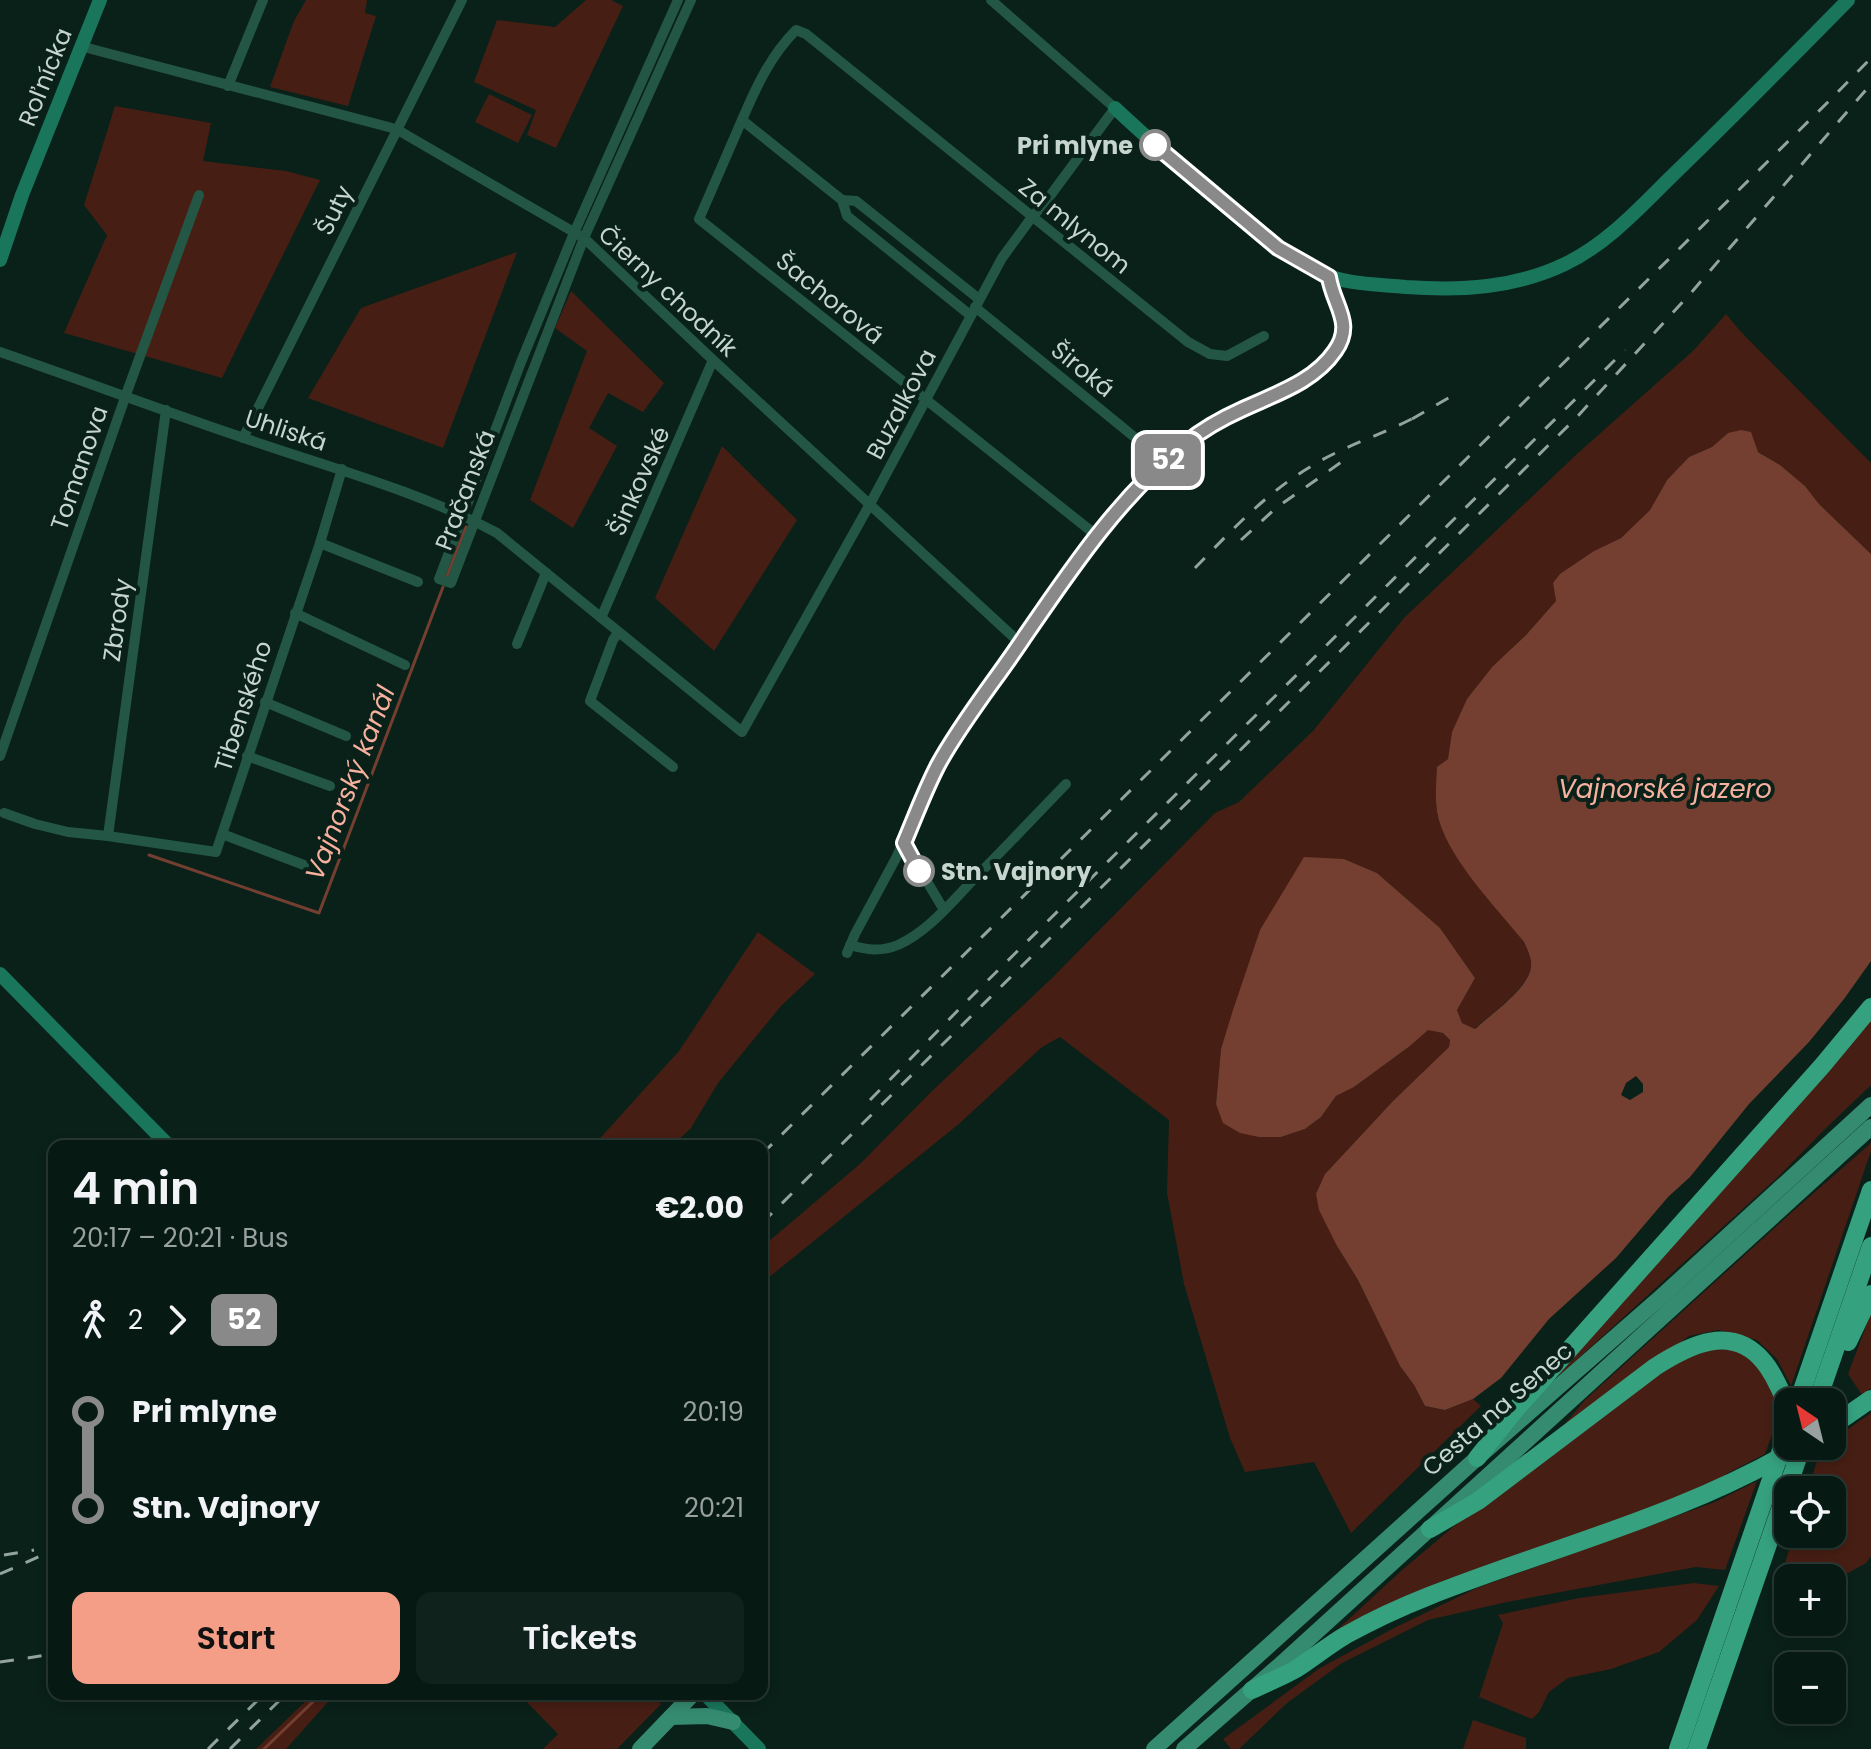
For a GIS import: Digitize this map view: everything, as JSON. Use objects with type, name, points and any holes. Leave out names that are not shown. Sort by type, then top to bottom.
[{"type":"highway","points":[[1477,1458],[1517,1408],[1871,1007]]},
{"type":"highway","points":[[1803,1388],[1871,1190]]},
{"type":"highway","points":[[1823,1388],[1871,1246]]},
{"type":"highway","points":[[1825,1388],[1871,1294]]},
{"type":"highway","points":[[1430,1529],[1478,1501],[1655,1367],[1694,1345],[1724,1341],[1748,1347],[1767,1366],[1778,1388]]},
{"type":"highway","points":[[1846,1417],[1871,1399]]},
{"type":"highway","points":[[1252,1690],[1294,1670],[1319,1651],[1389,1613],[1696,1500],[1775,1460]]},
{"type":"highway","points":[[1678,1749],[1778,1460]]},
{"type":"highway","points":[[1697,1749],[1796,1460]]},
{"type":"main road","name":"Cesta na Senec","points":[[1154,1749],[1661,1297],[1871,1105]]},
{"type":"main road","name":"Cesta na Senec","points":[[1184,1749],[1871,1127]]},
{"type":"main road","points":[[671,1717],[675,1700]]},
{"type":"main road","points":[[640,1749],[687,1700]]},
{"type":"main road","points":[[671,1717],[717,1717],[733,1722]]},
{"type":"street","name":"Roľnícka","points":[[0,260],[22,195],[100,0]]},
{"type":"street","points":[[228,86],[263,0]]},
{"type":"street","name":"Šuty","points":[[243,438],[462,0]]},
{"type":"street","name":"Pračanská","points":[[678,0],[579,235],[451,583],[439,579],[521,362],[579,235],[691,0]]},
{"type":"street","points":[[991,0],[1278,248],[1329,277],[1355,283],[1454,289],[1514,282],[1569,262],[1608,235],[1753,97],[1848,0]]},
{"type":"street","name":"Za mlynom","points":[[742,120],[758,83],[783,43],[796,30],[806,34],[1188,342],[1210,354],[1227,356],[1264,336]]},
{"type":"street","name":"Čierny chodník","points":[[80,46],[396,129],[579,235],[1020,643]]},
{"type":"street","name":"Buzalkova","points":[[742,732],[870,504],[1002,258],[1115,108]]},
{"type":"street","name":"Široká","points":[[742,120],[842,200],[847,216],[975,307]]},
{"type":"street","name":"Šachorová","points":[[742,120],[699,219],[1096,535]]},
{"type":"street","name":"Tomanova","points":[[0,756],[125,395],[199,195]]},
{"type":"street","name":"Široká","points":[[842,200],[856,201],[975,307],[1165,462]]},
{"type":"street","points":[[1066,784],[944,910],[913,937],[882,949],[849,949],[904,843],[938,766],[961,727],[1096,535],[1187,442],[1211,426],[1308,378],[1337,349],[1343,336],[1344,323],[1329,277]]},
{"type":"street","name":"Uhliská","points":[[0,352],[243,438],[342,469],[463,515],[497,533],[742,732]]},
{"type":"street","name":"Šinkovské","points":[[601,618],[713,360]]},
{"type":"street","name":"Zbrody","points":[[108,836],[166,410]]},
{"type":"street","name":"Tibenského","points":[[222,834],[342,469]]},
{"type":"street","points":[[320,543],[418,582]]},
{"type":"street","points":[[517,644],[546,573]]},
{"type":"street","points":[[295,613],[405,665]]},
{"type":"street","points":[[618,633],[590,701],[673,767]]},
{"type":"street","points":[[265,702],[346,736]]},
{"type":"street","points":[[247,756],[330,786]]},
{"type":"street","points":[[4,813],[68,832],[216,852],[222,834],[304,865]]},
{"type":"street","points":[[904,843],[944,910]]},
{"type":"street","points":[[0,974],[163,1140]]},
{"type":"street","points":[[711,1700],[759,1749]]},
{"type":"shaded area","points":[[306,0],[367,0],[365,13],[376,16],[348,106],[270,87],[294,21]]},
{"type":"shaded area","points":[[586,0],[611,0],[623,6],[556,148],[527,135],[536,110],[474,82],[497,20],[555,27]]},
{"type":"shaded area","points":[[489,94],[532,115],[518,143],[475,122]]},
{"type":"shaded area","points":[[115,106],[211,123],[203,161],[286,171],[320,180],[222,378],[64,333],[107,235],[84,205]]},
{"type":"shaded area","points":[[517,252],[443,448],[308,398],[361,308]]},
{"type":"shaded area","points":[[571,291],[664,383],[643,412],[608,393],[589,428],[617,446],[573,528],[530,500],[587,351],[555,328]]},
{"type":"shaded area","points":[[1726,314],[1871,463],[1871,554],[1819,504],[1805,486],[1780,465],[1728,433],[1712,447],[1689,457],[1667,480],[1650,510],[1621,538],[1594,551],[1553,583],[1556,601],[1493,666],[1452,732],[1448,759],[1437,768],[1437,814],[1473,879],[1524,942],[1531,967],[1523,984],[1474,1029],[1462,1023],[1457,1010],[1475,978],[1440,928],[1377,873],[1344,859],[1260,930],[1221,1049],[1216,1104],[1281,1137],[1305,1129],[1321,1117],[1336,1096],[1354,1087],[1428,1029],[1443,1033],[1450,1040],[1449,1047],[1325,1174],[1337,1246],[1358,1280],[1400,1366],[1425,1406],[1445,1410],[1473,1399],[1481,1406],[1351,1533],[1314,1462],[1245,1472],[1230,1438],[1184,1284],[1167,1193],[1169,1120],[1060,1037],[1042,1047],[960,1123],[768,1278],[768,1242],[860,1164],[1052,978],[1215,813],[1239,802],[1313,731],[1404,618],[1578,453],[1693,351]]},
{"type":"shaded area","points":[[722,446],[797,520],[714,651],[655,598]]},
{"type":"shaded area","points":[[758,932],[815,974],[781,1006],[718,1083],[691,1128],[678,1140],[598,1140],[679,1051]]},
{"type":"shaded area","points":[[1871,1016],[1871,1085],[1779,1176],[1560,1375],[1558,1372]]},
{"type":"shaded area","points":[[1871,1143],[1871,1151],[1791,1386],[1777,1359],[1757,1340],[1718,1330],[1689,1336],[1563,1426],[1585,1400]]},
{"type":"shaded area","points":[[1871,1313],[1871,1388],[1862,1395],[1848,1374]]},
{"type":"shaded area","points":[[1721,1348],[1740,1352],[1764,1371],[1774,1392],[1774,1429],[1765,1454],[1726,1474],[1721,1481],[1594,1530],[1445,1580],[1338,1629],[1453,1527],[1534,1464],[1698,1350]]},
{"type":"shaded area","points":[[1871,1413],[1871,1556],[1866,1563],[1846,1574],[1846,1564],[1785,1564],[1790,1548],[1846,1548],[1846,1476],[1812,1476],[1817,1460],[1846,1460],[1846,1430]]},
{"type":"shaded area","points":[[1757,1481],[1725,1570],[1696,1567],[1428,1620],[1342,1663],[1287,1703],[1239,1749],[1231,1749],[1223,1739],[1320,1668],[1396,1627],[1477,1588],[1715,1502]]},
{"type":"shaded area","points":[[1694,1583],[1719,1586],[1697,1620],[1659,1652],[1611,1669],[1568,1678],[1549,1692],[1532,1719],[1479,1697],[1503,1623],[1498,1615],[1579,1598]]},
{"type":"shaded area","points":[[307,1700],[330,1700],[286,1749],[256,1749]]},
{"type":"shaded area","points":[[525,1700],[657,1700],[661,1704],[617,1749],[543,1749],[558,1734]]},
{"type":"shaded area","points":[[1473,1720],[1526,1738],[1526,1749],[1463,1749]]},
{"type":"water","name":"Vajnorské jazero","points":[[1741,430],[1751,432],[1758,452],[1805,486],[1819,504],[1871,554],[1871,961],[1809,1042],[1749,1104],[1690,1177],[1668,1197],[1616,1258],[1549,1319],[1501,1378],[1473,1399],[1445,1410],[1425,1406],[1400,1366],[1358,1280],[1337,1246],[1319,1210],[1316,1194],[1325,1174],[1449,1047],[1450,1040],[1443,1033],[1428,1030],[1354,1087],[1336,1096],[1321,1117],[1305,1129],[1281,1137],[1259,1137],[1240,1133],[1223,1123],[1216,1104],[1221,1049],[1233,1010],[1260,930],[1304,857],[1344,859],[1377,873],[1440,928],[1475,978],[1457,1010],[1462,1023],[1475,1029],[1524,984],[1531,964],[1524,942],[1473,880],[1442,829],[1437,812],[1437,767],[1448,759],[1452,732],[1467,699],[1493,666],[1556,601],[1553,583],[1560,574],[1594,551],[1621,538],[1650,510],[1667,480],[1689,457],[1712,447],[1728,433]],"holes":[[[1636,1076],[1643,1084],[1643,1092],[1630,1100],[1621,1095],[1626,1083]]]},
{"type":"waterway","name":"Vajnorský kanál","points":[[447,576],[466,527]]},
{"type":"waterway","name":"Vajnorský kanál","points":[[149,855],[319,913],[443,587]]},
{"type":"waterway","points":[[264,1749],[315,1700]]},
{"type":"railway","points":[[768,1148],[1871,58]]},
{"type":"railway","points":[[768,1217],[1576,418],[1690,294],[1871,84]]},
{"type":"railway","points":[[870,1100],[1625,350]]},
{"type":"railway","points":[[1412,419],[1450,397]]},
{"type":"railway","points":[[1195,568],[1250,513],[1294,477],[1337,452],[1421,414]]},
{"type":"railway","points":[[1241,540],[1276,508],[1350,456]]},
{"type":"railway","points":[[4,1555],[34,1550]]},
{"type":"railway","points":[[0,1574],[48,1553]]},
{"type":"railway","points":[[0,1662],[48,1655]]},
{"type":"railway","points":[[208,1749],[258,1700]]},
{"type":"railway","points":[[230,1749],[280,1700]]},
{"type":"bus line","name":"52","points":[[919,871],[904,843],[938,766],[961,727],[1096,535],[1147,479],[1187,442],[1239,411],[1308,378],[1328,360],[1343,336],[1344,323],[1329,277],[1278,248],[1155,145]]},
{"type":"place","name":"Pri mlyne","points":[[1155,145]]},
{"type":"place","name":"Stn. Vajnory","points":[[919,871]]}]
